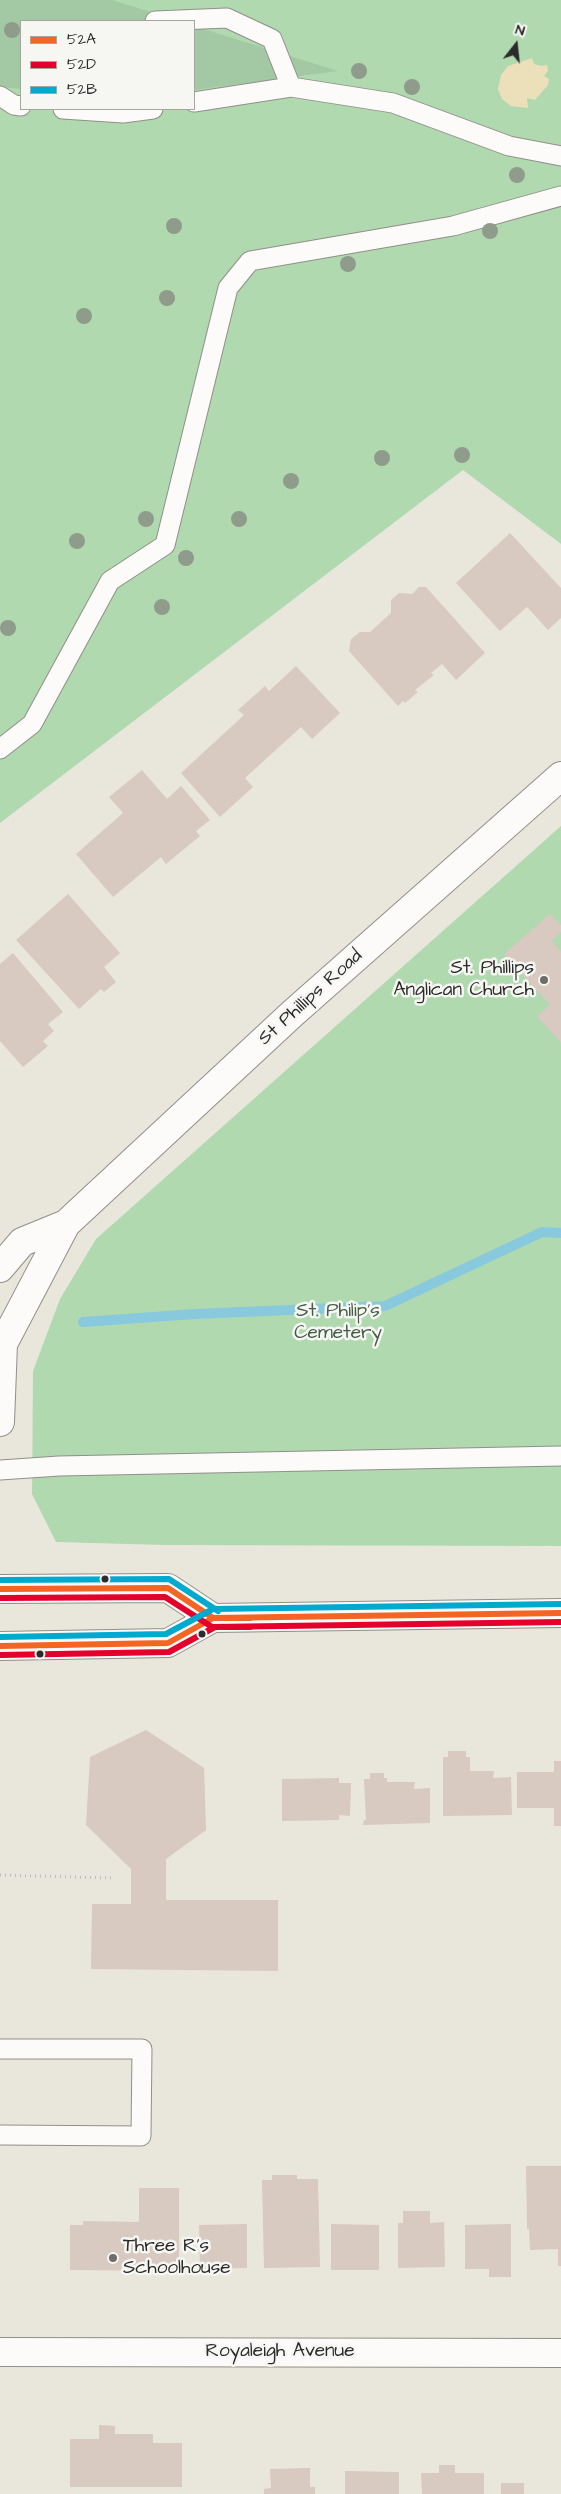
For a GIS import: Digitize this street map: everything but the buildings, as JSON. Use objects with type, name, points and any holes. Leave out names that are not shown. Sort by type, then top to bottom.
[{"type":"main road","name":"St Phillips Road","points":[[0,1422],[2,1343],[66,1224],[292,1014],[561,776]]},
{"type":"main road","name":"St Phillips Road","points":[[0,1268],[22,1242],[66,1224]]},
{"type":"main road","points":[[0,1589],[168,1588],[213,1618]]},
{"type":"main road","points":[[0,1646],[168,1643],[213,1618],[561,1613]]},
{"type":"main road","name":"Royaleigh Avenue","points":[[0,2352],[561,2353]]},
{"type":"lane","points":[[179,20],[227,18],[272,39],[291,88]]},
{"type":"lane","points":[[195,102],[291,88],[393,103],[509,146],[561,156]]},
{"type":"lane","points":[[0,96],[14,105],[20,106]]},
{"type":"lane","points":[[78,110],[123,113],[146,110]]},
{"type":"lane","points":[[0,749],[32,724],[110,581],[166,545],[228,288],[250,261],[453,226],[561,196]]},
{"type":"lane","points":[[0,1470],[59,1466],[561,1456]]},
{"type":"lane","points":[[0,2049],[142,2049],[142,2136],[0,2135]]},
{"type":"path","points":[[0,1875],[112,1878]]},
{"type":"green space","points":[[0,0],[561,0],[561,544],[463,470],[0,823]]},
{"type":"green space","points":[[0,0],[112,0],[177,20],[20,20],[20,89],[0,87]]},
{"type":"green space","points":[[195,26],[338,71],[195,90]]},
{"type":"green space","name":"St. Philip's Cemetery","points":[[561,826],[561,1546],[165,1545],[56,1542],[32,1494],[33,1371],[60,1299],[96,1239]]},
{"type":"sand","points":[[532,58],[534,64],[547,65],[548,71],[544,76],[549,79],[548,85],[535,100],[527,98],[528,108],[511,106],[502,99],[498,89],[501,75],[508,66]]},
{"type":"waterway","points":[[83,1322],[195,1314],[385,1306],[542,1232],[561,1233]]},
{"type":"transit line","name":"52B","points":[[0,1580],[169,1579],[218,1611]]},
{"type":"transit line","name":"52A","points":[[0,1589],[168,1588],[213,1618],[561,1613]]},
{"type":"transit line","name":"52D","points":[[0,1598],[165,1597],[212,1627],[561,1622]]},
{"type":"transit line","name":"52B","points":[[0,1637],[166,1634],[213,1609],[561,1604]]},
{"type":"transit line","name":"52A","points":[[0,1646],[168,1643],[213,1618],[251,1618]]},
{"type":"transit line","name":"52D","points":[[0,1655],[169,1652],[215,1627],[251,1627]]},
{"type":"place","name":"St. Phillips Anglican Church","points":[[544,980]]},
{"type":"place","name":"Three R's Schoolhouse","points":[[113,2258]]}]
